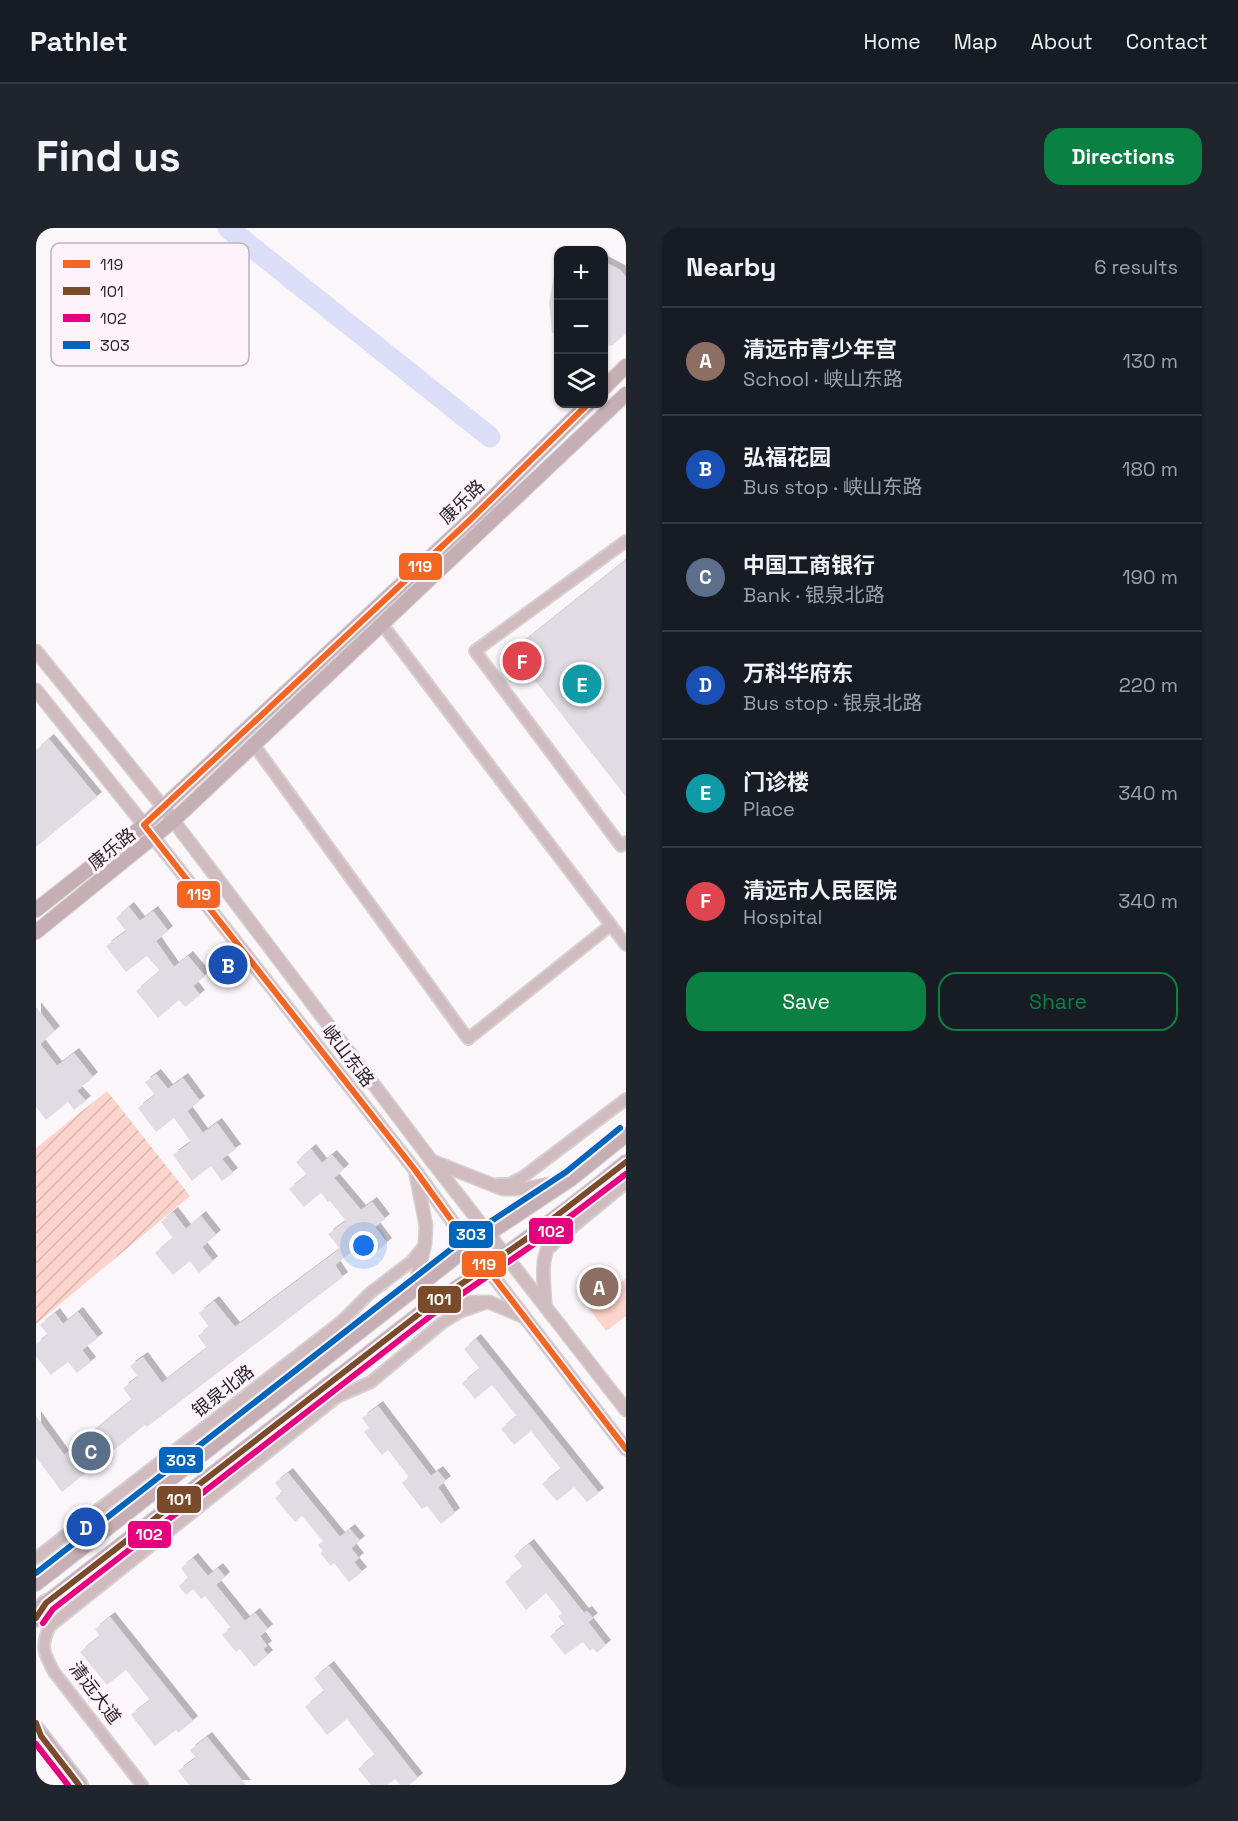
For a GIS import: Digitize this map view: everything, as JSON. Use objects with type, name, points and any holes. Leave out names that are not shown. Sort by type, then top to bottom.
[{"type":"highway","points":[[36,1618],[41,1607]]},
{"type":"highway","points":[[38,1730],[79,1785]]},
{"type":"main road","points":[[608,383],[626,366]]},
{"type":"main road","name":"康乐路","points":[[36,932],[173,821],[626,394]]},
{"type":"main road","name":"康乐路","points":[[36,910],[144,825],[470,520],[584,408]]},
{"type":"main road","name":"银泉北路","points":[[36,1584],[470,1246],[571,1179],[626,1135]]},
{"type":"main road","points":[[41,1607],[428,1307],[487,1268],[624,1168]]},
{"type":"street","points":[[626,541],[475,651],[621,846],[626,842]]},
{"type":"street","points":[[382,624],[626,945]]},
{"type":"street","name":"峡山东路","points":[[36,651],[163,807],[431,1160],[626,1410]]},
{"type":"street","name":"峡山东路","points":[[36,690],[415,1170],[470,1246],[626,1449]]},
{"type":"street","points":[[254,745],[468,1040],[611,925]]},
{"type":"street","points":[[489,1184],[509,1184],[517,1181],[626,1099]]},
{"type":"street","points":[[431,1160],[503,1189],[524,1189],[571,1179]]},
{"type":"street","points":[[414,1289],[425,1244],[426,1226],[415,1170]]},
{"type":"street","points":[[543,1263],[558,1239],[626,1183]]},
{"type":"street","points":[[545,1305],[543,1263],[550,1242],[582,1199]]},
{"type":"street","name":"银泉北路","points":[[36,1558],[342,1321],[370,1293],[412,1261],[425,1244]]},
{"type":"street","points":[[428,1307],[443,1303],[489,1302],[524,1316]]},
{"type":"street","name":"清远大道","points":[[142,1785],[54,1672],[44,1655],[44,1638],[50,1626],[337,1397],[371,1382],[442,1323],[460,1312],[489,1302]]},
{"type":"shaded area","points":[[107,1091],[190,1196],[36,1324],[36,1148]]},
{"type":"shaded area","points":[[626,1279],[626,1316],[606,1331],[588,1307]]},
{"type":"building","points":[[608,264],[620,270],[626,277],[626,333],[613,345],[608,346]]},
{"type":"building","points":[[554,276],[554,333],[552,333],[549,302]]},
{"type":"building","points":[[626,560],[626,797],[512,651]]},
{"type":"building","points":[[49,739],[97,797],[36,847],[36,750]]},
{"type":"building","points":[[129,907],[140,921],[153,911],[168,931],[156,941],[174,967],[188,956],[205,976],[193,986],[200,995],[185,1007],[179,1000],[158,1018],[136,991],[160,971],[147,956],[126,972],[106,946],[126,931],[116,918]]},
{"type":"building","points":[[36,1007],[55,1031],[40,1044],[57,1066],[74,1053],[93,1077],[77,1091],[86,1101],[74,1110],[68,1102],[46,1120],[36,1107]]},
{"type":"building","points":[[156,1074],[168,1089],[183,1078],[200,1101],[187,1111],[203,1133],[217,1123],[236,1149],[222,1159],[233,1173],[222,1181],[211,1166],[192,1181],[173,1155],[191,1142],[174,1118],[156,1132],[138,1108],[155,1095],[145,1082]]},
{"type":"building","points":[[311,1149],[322,1163],[332,1155],[344,1169],[334,1178],[361,1210],[372,1202],[385,1219],[375,1227],[387,1243],[370,1257],[360,1245],[335,1265],[343,1277],[147,1427],[145,1425],[62,1492],[36,1457],[36,1416],[64,1455],[132,1400],[123,1388],[138,1377],[130,1366],[143,1357],[162,1383],[207,1348],[198,1336],[209,1327],[199,1313],[214,1301],[235,1327],[340,1249],[328,1234],[346,1221],[330,1201],[328,1202],[321,1193],[304,1207],[289,1189],[307,1175],[296,1162]]},
{"type":"building","points":[[173,1212],[186,1229],[201,1216],[216,1235],[202,1247],[213,1261],[199,1273],[190,1261],[173,1275],[155,1253],[173,1238],[161,1222]]},
{"type":"building","points":[[78,1312],[98,1338],[82,1350],[91,1362],[77,1373],[68,1362],[51,1375],[36,1356],[36,1344],[48,1335],[40,1325],[55,1313],[63,1324]]},
{"type":"building","points":[[476,1339],[599,1493],[587,1502],[574,1487],[557,1501],[542,1484],[561,1469],[531,1431],[514,1445],[501,1429],[517,1416],[492,1385],[475,1399],[462,1383],[480,1369],[464,1349]]},
{"type":"building","points":[[378,1406],[431,1476],[438,1471],[446,1481],[438,1487],[455,1513],[441,1524],[427,1506],[422,1509],[402,1483],[409,1477],[388,1450],[382,1455],[364,1432],[369,1428],[362,1418]]},
{"type":"building","points":[[288,1473],[340,1537],[350,1529],[360,1541],[351,1548],[359,1558],[354,1562],[362,1572],[349,1582],[334,1563],[331,1566],[320,1553],[323,1551],[318,1545],[323,1541],[302,1516],[295,1522],[275,1498],[282,1492],[275,1483]]},
{"type":"building","points":[[529,1544],[584,1613],[587,1611],[593,1618],[588,1622],[606,1645],[597,1653],[593,1648],[590,1651],[583,1642],[565,1655],[550,1636],[565,1625],[558,1616],[562,1613],[546,1593],[526,1610],[505,1582],[523,1567],[514,1556]]},
{"type":"building","points":[[193,1558],[208,1576],[218,1568],[225,1577],[216,1585],[245,1621],[255,1613],[268,1629],[260,1636],[267,1646],[263,1649],[268,1655],[254,1667],[240,1649],[236,1652],[222,1635],[231,1628],[205,1596],[201,1599],[193,1589],[186,1595],[179,1586],[188,1578],[181,1568]]},
{"type":"building","points":[[110,1617],[193,1721],[178,1733],[176,1730],[155,1746],[131,1715],[150,1700],[126,1670],[107,1685],[80,1652],[100,1636],[95,1629]]},
{"type":"building","points":[[329,1666],[418,1778],[409,1785],[400,1785],[395,1779],[387,1785],[371,1785],[358,1769],[375,1755],[347,1719],[327,1735],[305,1707],[324,1691],[314,1678]]},
{"type":"building","points":[[207,1737],[246,1785],[189,1785],[178,1771],[196,1758],[190,1750]]},
{"type":"waterway","points":[[228,228],[247,243]]},
{"type":"waterway","points":[[249,245],[490,437]]},
{"type":"transit line","name":"119","points":[[584,408],[470,520],[144,825],[415,1170],[470,1246],[626,1449]]},
{"type":"transit line","name":"303","points":[[36,1573],[464,1239],[566,1172],[620,1128]]},
{"type":"transit line","name":"101","points":[[36,1618],[46,1603],[428,1307],[529,1237],[626,1162]]},
{"type":"transit line","name":"102","points":[[43,1623],[53,1609],[433,1314],[534,1244],[626,1174]]},
{"type":"transit line","name":"101","points":[[36,1723],[41,1736],[79,1785]]},
{"type":"transit line","name":"102","points":[[36,1744],[68,1785]]},
{"type":"place","name":"清远市人民医院","points":[[522,661]]},
{"type":"place","name":"门诊楼","points":[[582,684]]},
{"type":"place","name":"弘福花园","points":[[228,965]]},
{"type":"place","name":"清远市青少年宫","points":[[599,1287]]},
{"type":"place","name":"中国工商银行","points":[[91,1451]]},
{"type":"place","name":"万科华府东","points":[[86,1527]]}]
